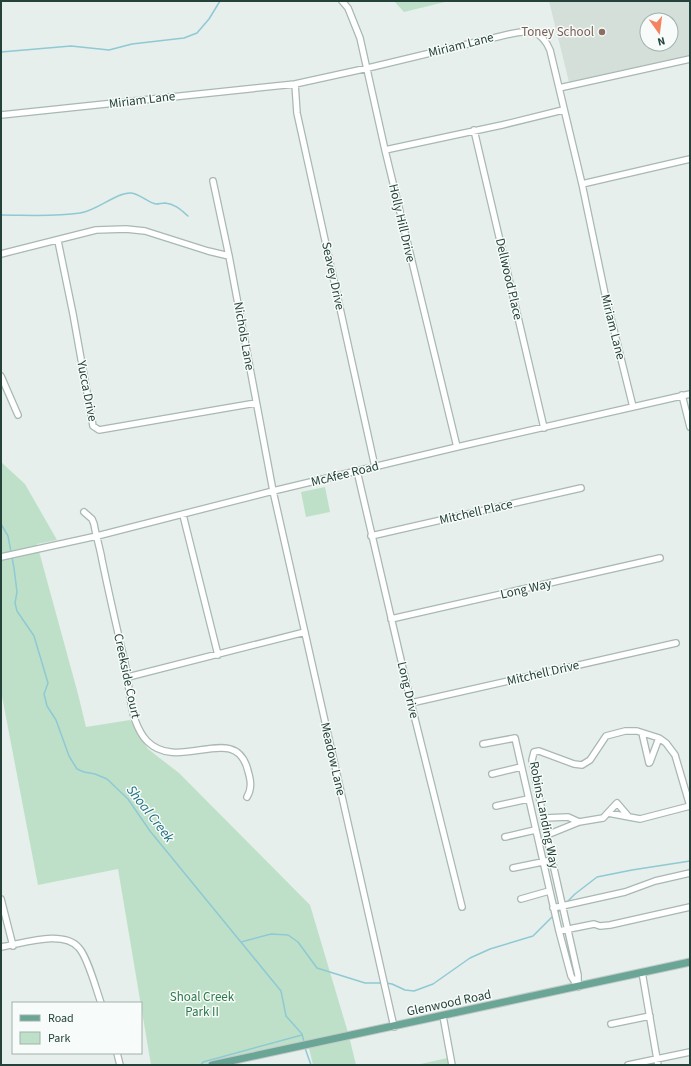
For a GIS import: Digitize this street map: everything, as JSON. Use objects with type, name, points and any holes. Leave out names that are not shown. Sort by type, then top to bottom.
[{"type":"main road","name":"Glenwood Road","points":[[212,1065],[690,962]]},
{"type":"street","name":"Holly Hill Drive","points":[[342,1],[348,8],[355,24],[368,68],[385,150],[457,447]]},
{"type":"street","name":"Miriam Lane","points":[[1,115],[295,84],[510,34],[524,31],[534,32],[544,39],[550,50],[633,407]]},
{"type":"street","points":[[559,88],[690,59]]},
{"type":"street","name":"Seavey Drive","points":[[295,84],[297,113],[375,467]]},
{"type":"street","points":[[385,150],[563,110]]},
{"type":"street","name":"Dellwood Place","points":[[474,130],[544,428]]},
{"type":"street","points":[[582,184],[690,159]]},
{"type":"street","name":"Nichols Lane","points":[[213,181],[229,256],[273,492]]},
{"type":"street","points":[[1,254],[96,230],[126,229],[145,231],[229,256]]},
{"type":"street","name":"Yucca Drive","points":[[58,240],[93,426],[99,430],[256,403]]},
{"type":"street","points":[[1,376],[18,415]]},
{"type":"street","name":"McAfee Road","points":[[1,557],[97,536],[457,447],[690,394]]},
{"type":"street","points":[[682,396],[690,427]]},
{"type":"street","name":"Long Drive","points":[[357,472],[411,703],[462,908]]},
{"type":"street","name":"Mitchell Place","points":[[371,536],[581,488]]},
{"type":"street","name":"Meadow Lane","points":[[273,492],[394,1027]]},
{"type":"street","name":"Creekside Court","points":[[84,512],[92,519],[97,536],[128,677],[136,721],[142,734],[146,740],[158,750],[173,753],[225,747],[239,752],[244,758],[249,772],[251,790],[247,798]]},
{"type":"street","points":[[184,515],[218,654]]},
{"type":"street","name":"Long Way","points":[[391,619],[660,558]]},
{"type":"street","points":[[128,677],[305,632]]},
{"type":"street","name":"Mitchell Drive","points":[[411,703],[676,643]]},
{"type":"street","name":"Robins Landing Way","points":[[578,987],[578,975],[548,842],[532,760],[534,752],[539,751],[574,764],[582,765],[590,760],[606,736],[625,731],[637,731],[659,738],[666,743],[675,755],[690,806]]},
{"type":"street","points":[[642,733],[650,764],[659,738]]},
{"type":"street","name":"Robins Landing Way","points":[[483,744],[515,738],[558,931],[571,976],[578,987]]},
{"type":"street","points":[[492,774],[521,768]]},
{"type":"street","points":[[496,806],[528,799]]},
{"type":"street","points":[[547,835],[579,822],[603,818],[617,802],[629,817]]},
{"type":"street","points":[[608,813],[640,819],[690,806]]},
{"type":"street","points":[[544,818],[568,817],[579,822]]},
{"type":"street","points":[[505,837],[535,830]]},
{"type":"street","points":[[538,844],[548,842]]},
{"type":"street","points":[[514,868],[552,860]]},
{"type":"street","points":[[553,908],[562,905],[594,900],[625,892],[655,881],[690,873]]},
{"type":"street","points":[[548,884],[557,882]]},
{"type":"street","points":[[521,899],[549,891]]},
{"type":"street","points":[[1,899],[14,946]]},
{"type":"street","points":[[558,931],[594,924],[600,926],[610,925],[690,907]]},
{"type":"street","points":[[1,947],[14,946],[36,940],[58,939],[79,947],[86,961],[101,1002]]},
{"type":"street","points":[[642,972],[658,1065]]},
{"type":"street","points":[[443,1016],[452,1065]]},
{"type":"street","points":[[611,1024],[650,1016]]},
{"type":"street","points":[[628,1065],[690,1052]]},
{"type":"street","points":[[117,1054],[120,1065]]},
{"type":"shaded area","name":"Toney School","points":[[549,1],[690,1],[690,55],[569,82]]},
{"type":"green space","points":[[394,1],[449,1],[404,12]]},
{"type":"green space","name":"Shoal Creek Park II","points":[[1,462],[25,484],[57,540],[37,544],[86,727],[130,720],[148,749],[179,773],[310,905],[349,1036],[356,1065],[313,1065],[308,1044],[214,1065],[151,1065],[142,1012],[142,1002],[140,1002],[118,869],[38,885],[1,691]]},
{"type":"green space","points":[[325,487],[330,512],[306,517],[301,492]]},
{"type":"green space","points":[[452,1057],[453,1065],[416,1065]]},
{"type":"waterway","points":[[1,52],[71,46],[109,50],[132,44],[184,38],[197,33],[209,19],[220,1]]},
{"type":"waterway","points":[[1,215],[50,215],[86,212],[119,195],[131,193],[156,204],[165,203],[172,205],[188,216]]},
{"type":"waterway","name":"Shoal Creek","points":[[1,524],[8,536],[14,568],[17,592],[15,603],[17,611],[34,636],[48,683],[44,694],[47,706],[56,720],[69,756],[77,769],[107,779],[128,799],[150,831],[281,991],[286,1016],[302,1034],[304,1042]]},
{"type":"waterway","points":[[567,902],[597,877],[690,861]]},
{"type":"waterway","points":[[556,914],[562,908]]},
{"type":"waterway","points":[[386,983],[405,990],[414,991],[433,984],[470,958],[490,949],[533,936],[553,916]]},
{"type":"waterway","points":[[241,942],[271,934],[288,935],[298,942],[317,968],[365,983],[382,983]]},
{"type":"waterway","points":[[201,1065],[203,1062],[302,1035]]},
{"type":"waterway","name":"Shoal Creek","points":[[305,1048],[311,1065]]},
{"type":"place","name":"Toney School","points":[[602,32]]}]
